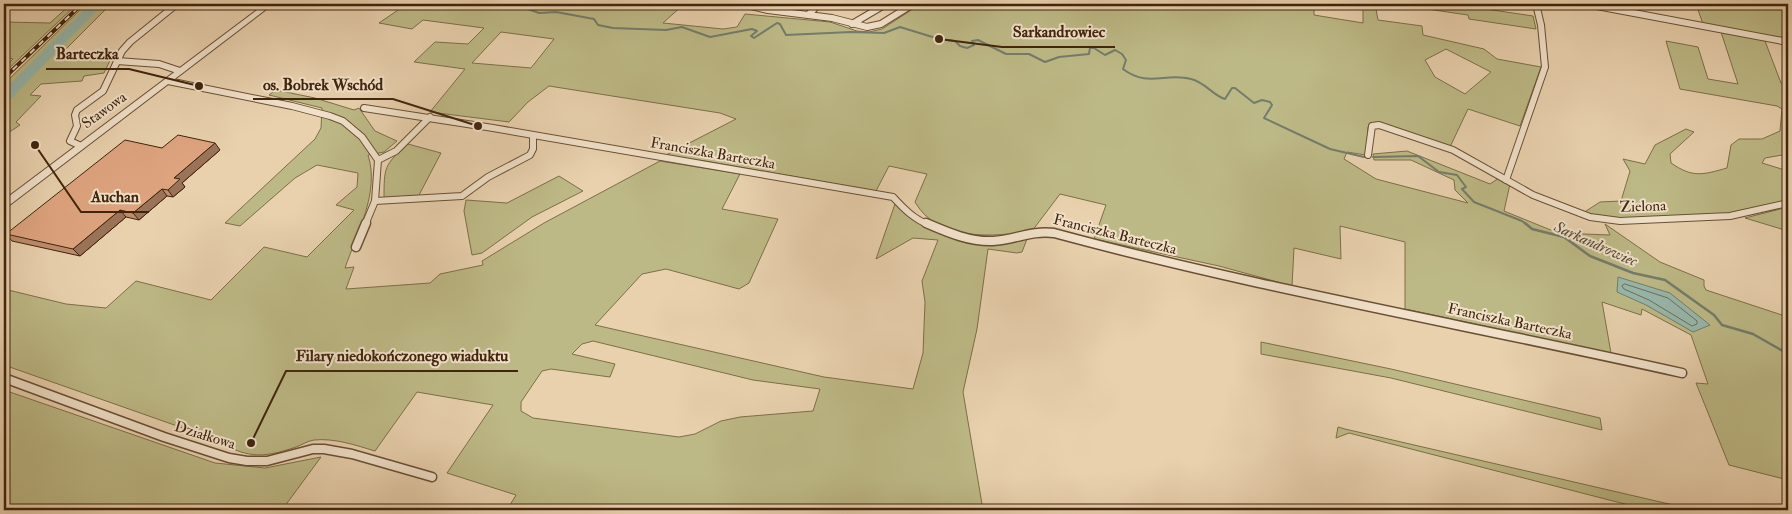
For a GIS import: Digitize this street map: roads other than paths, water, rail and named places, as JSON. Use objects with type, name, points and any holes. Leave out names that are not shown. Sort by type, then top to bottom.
[{"type":"street","points":[[81,146],[70,141],[78,128],[79,122],[75,115],[77,110],[103,91],[122,50],[176,4]]},
{"type":"street","name":"Stawowa","points":[[4,205],[269,4]]},
{"type":"street","points":[[743,4],[768,10],[832,18],[867,27],[881,24],[912,4]]},
{"type":"street","points":[[808,15],[819,4]]},
{"type":"street","points":[[852,24],[886,4]]},
{"type":"street","points":[[1506,180],[1545,67],[1541,25],[1536,4]]},
{"type":"street","points":[[1586,4],[1788,42]]},
{"type":"street","points":[[117,61],[159,64],[180,71]]},
{"type":"street","points":[[168,80],[292,106],[330,116],[343,121],[362,137],[378,160],[375,201],[356,247]]},
{"type":"street","name":"Franciszka Barteczka","points":[[364,108],[430,117],[893,197],[904,210],[920,221],[960,237],[993,240],[1040,231],[1054,233],[1241,279],[1549,343],[1682,373]]},
{"type":"street","points":[[378,160],[396,151],[430,117]]},
{"type":"street","name":"Zielona","points":[[1368,155],[1370,130],[1372,126],[1379,125],[1453,150],[1506,180],[1561,207],[1590,216],[1620,221],[1730,216],[1788,204]]},
{"type":"street","points":[[375,201],[462,196],[488,177],[530,155],[533,149],[533,136]]},
{"type":"street","name":"Działkowa","points":[[4,378],[164,437],[229,458],[247,461],[267,461],[313,449],[324,449],[352,454],[432,477]]},
{"type":"water","points":[[1618,277],[1670,293],[1710,325],[1693,332],[1646,305],[1617,292]]},
{"type":"waterway","points":[[4,98],[97,4]]},
{"type":"waterway","name":"Sarkandrowiec","points":[[453,4],[517,5],[539,13],[556,12],[594,19],[598,25],[613,28],[666,30],[682,27],[710,37],[752,29],[757,31],[751,36],[754,38],[777,23],[780,24],[786,35],[851,32],[884,33],[900,27],[939,39],[955,41],[960,46],[967,48],[974,45],[972,41],[978,40],[1006,54],[1029,54],[1045,62],[1059,57],[1089,54],[1090,48],[1094,48],[1105,55],[1115,50],[1122,54],[1126,60],[1123,69],[1132,75],[1149,79],[1173,77],[1191,79],[1225,99],[1232,88],[1235,88],[1254,103],[1262,100],[1270,102],[1272,105],[1264,118],[1330,149],[1364,157]]},
{"type":"waterway","name":"Sarkandrowiec","points":[[1373,157],[1418,156],[1439,172],[1457,175],[1466,187],[1462,189],[1474,202],[1522,221],[1527,225]]},
{"type":"waterway","name":"Sarkandrowiec","points":[[1525,223],[1532,229],[1564,237],[1590,256],[1633,273],[1665,280],[1714,315],[1722,325],[1753,334],[1788,354]]},
{"type":"railway","points":[[4,78],[82,4]]},
{"type":"place","name":"Sarkandrowiec","points":[[939,39]]},
{"type":"place","name":"Barteczka","points":[[199,86]]},
{"type":"place","name":"os. Bobrek Wschód","points":[[478,126]]},
{"type":"place","name":"Auchan","points":[[35,145]]},
{"type":"place","name":"Filary niedokończonego wiaduktu","points":[[251,443]]}]
